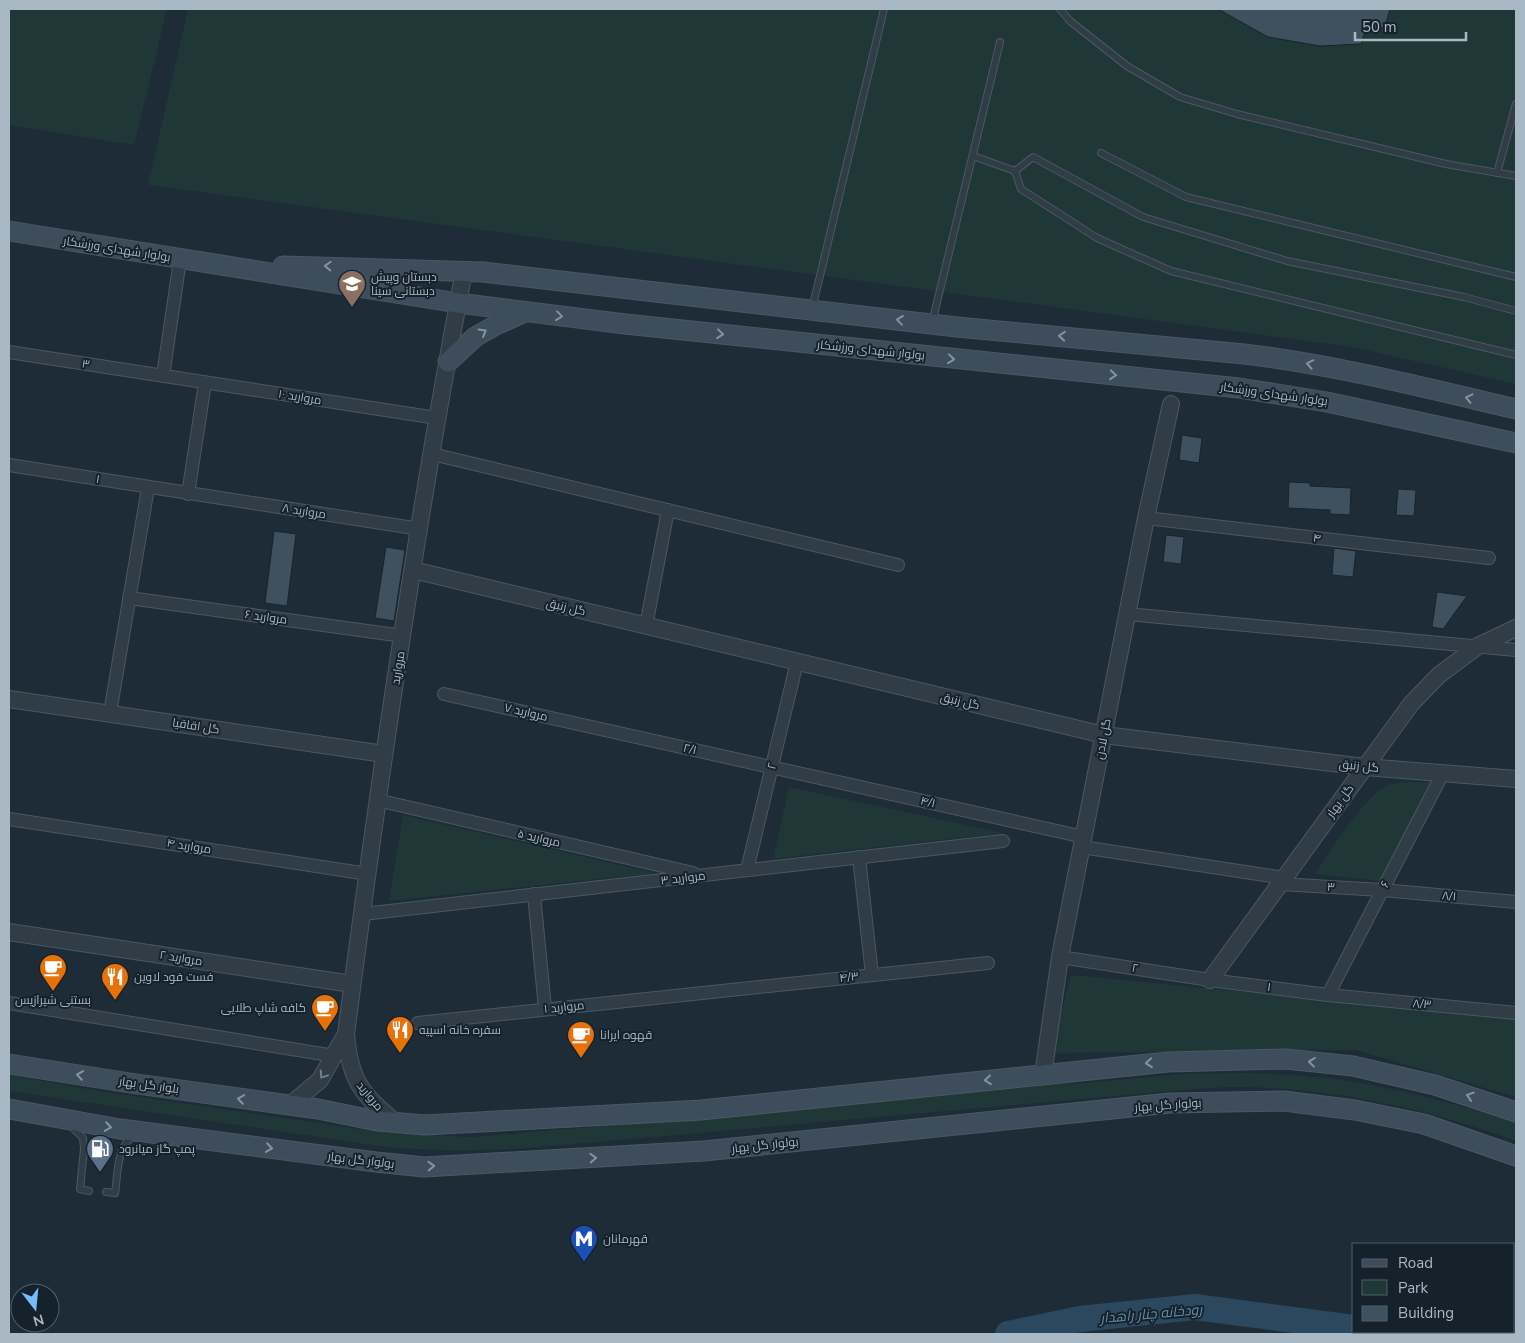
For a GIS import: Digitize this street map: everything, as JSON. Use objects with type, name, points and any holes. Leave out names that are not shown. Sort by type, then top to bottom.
[{"type":"main road","name":"بولوار شهدای ورزشکار","points":[[9,232],[180,260],[526,312],[1239,388],[1328,402],[1516,443]]},
{"type":"main road","name":"بولوار شهدای ورزشکار","points":[[224,266],[319,266],[483,272],[932,324],[1235,353],[1290,360],[1397,381],[1516,409]]},
{"type":"main road","points":[[448,362],[475,337],[496,325],[526,312]]},
{"type":"main road","points":[[289,1106],[396,1123],[453,1124],[701,1110],[1168,1062],[1286,1060],[1353,1066],[1435,1084],[1516,1112]]},
{"type":"main road","name":"بلوار گل بهار","points":[[9,1064],[289,1106]]},
{"type":"main road","name":"بولوار گل بهار","points":[[9,1109],[142,1132],[357,1160],[424,1166],[704,1152],[1170,1103],[1284,1101],[1355,1110],[1424,1124],[1516,1156]]},
{"type":"street","points":[[163,376],[180,260]]},
{"type":"street","name":"مروارید","points":[[396,1123],[374,1104],[356,1082],[348,1060],[346,1034],[384,754],[432,454],[464,271]]},
{"type":"street","name":"۳","points":[[9,352],[163,376]]},
{"type":"street","name":"مروارید ۱۰","points":[[163,376],[438,418]]},
{"type":"street","points":[[188,494],[205,383]]},
{"type":"street","name":"گل لادن","points":[[1043,1075],[1060,957],[1146,518],[1171,404]]},
{"type":"street","points":[[432,454],[898,565]]},
{"type":"street","name":"۱","points":[[9,465],[188,494]]},
{"type":"street","points":[[110,713],[148,488]]},
{"type":"street","name":"مروارید ۸","points":[[188,494],[420,529]]},
{"type":"street","points":[[646,626],[668,510]]},
{"type":"street","name":"۴","points":[[1146,518],[1489,558]]},
{"type":"street","name":"گل زنبق","points":[[413,570],[1104,735],[1365,767],[1516,779]]},
{"type":"street","name":"مروارید ۶","points":[[130,598],[403,636]]},
{"type":"street","points":[[1127,614],[1516,650]]},
{"type":"street","name":"گل بهار","points":[[1210,980],[1411,704],[1439,675],[1478,646],[1516,628]]},
{"type":"street","name":"۲","points":[[747,870],[797,662]]},
{"type":"street","name":"مروارید ۷","points":[[444,694],[608,730]]},
{"type":"street","name":"گل اقاقیا","points":[[9,699],[384,754]]},
{"type":"street","name":"۲/۱","points":[[608,730],[772,767]]},
{"type":"street","name":"۴/۱","points":[[772,767],[1083,842]]},
{"type":"street","name":"۶","points":[[1328,995],[1443,773]]},
{"type":"street","name":"مروارید ۵","points":[[377,800],[702,875]]},
{"type":"street","name":"مروارید ۴","points":[[9,819],[368,874]]},
{"type":"street","name":"مروارید ۳","points":[[363,914],[1003,841]]},
{"type":"street","points":[[1083,842],[1282,881]]},
{"type":"street","points":[[859,857],[872,975]]},
{"type":"street","name":"۳","points":[[1282,881],[1382,890]]},
{"type":"street","name":"۸/۱","points":[[1382,890],[1516,902]]},
{"type":"street","points":[[534,894],[545,1009]]},
{"type":"street","name":"مروارید ۲","points":[[9,932],[352,984]]},
{"type":"street","name":"۲","points":[[1060,957],[1210,980]]},
{"type":"street","name":"۴/۳","points":[[709,992],[988,963]]},
{"type":"street","name":"۱","points":[[1210,980],[1328,995]]},
{"type":"street","name":"مروارید ۱","points":[[418,1022],[709,992]]},
{"type":"street","name":"۸/۳","points":[[1328,995],[1516,1013]]},
{"type":"street","points":[[9,1003],[335,1056]]},
{"type":"street","name":"مروارید","points":[[289,1106],[320,1080],[346,1034]]},
{"type":"lane","points":[[812,310],[884,9]]},
{"type":"lane","points":[[1060,9],[1070,21],[1127,66],[1180,98],[1237,114],[1436,162],[1516,176]]},
{"type":"lane","points":[[932,324],[1000,42]]},
{"type":"lane","points":[[1497,173],[1516,104]]},
{"type":"lane","points":[[1101,152],[1186,197],[1516,277]]},
{"type":"lane","points":[[973,156],[1015,171]]},
{"type":"lane","points":[[1015,171],[1033,157],[1143,217],[1286,261],[1464,297],[1516,311]]},
{"type":"lane","points":[[1015,171],[1021,189],[1090,234],[1171,270],[1516,355]]},
{"type":"lane","points":[[65,1120],[83,1138],[84,1149],[80,1189],[90,1191]]},
{"type":"lane","points":[[106,1192],[115,1193],[124,1145],[130,1138],[142,1132]]},
{"type":"green space","points":[[9,9],[167,9],[134,145],[9,125]]},
{"type":"green space","points":[[188,9],[1516,9],[1516,384],[1352,347],[148,185]]},
{"type":"green space","points":[[1434,782],[1379,881],[1315,874],[1361,810],[1382,789],[1396,783]]},
{"type":"green space","points":[[789,787],[1004,833],[773,859]]},
{"type":"green space","points":[[403,815],[655,873],[389,901]]},
{"type":"green space","points":[[1071,975],[1516,1018],[1516,1097],[1356,1050],[1051,1053]]},
{"type":"green space","points":[[1245,1073],[1329,1078],[1424,1096],[1516,1123],[1516,1141],[1449,1119],[1379,1102],[1307,1091],[1272,1088],[1230,1087],[1184,1090],[492,1150],[386,1147],[9,1091],[9,1075],[99,1091],[387,1133],[471,1137],[728,1116],[1018,1085],[1083,1083],[1182,1074]]},
{"type":"building","points":[[1218,9],[1390,9],[1385,27],[1364,34],[1361,44],[1320,46],[1268,37]]},
{"type":"building","points":[[1182,435],[1202,438],[1199,463],[1179,460]]},
{"type":"building","points":[[1289,482],[1310,483],[1310,486],[1351,488],[1350,515],[1330,514],[1330,510],[1288,508]]},
{"type":"building","points":[[1398,489],[1416,490],[1414,516],[1396,515]]},
{"type":"building","points":[[274,531],[296,534],[287,606],[265,603]]},
{"type":"building","points":[[1166,535],[1184,537],[1181,564],[1163,562]]},
{"type":"building","points":[[386,547],[405,550],[394,621],[375,618]]},
{"type":"building","points":[[1334,548],[1356,551],[1353,577],[1332,575]]},
{"type":"building","points":[[1437,592],[1467,596],[1443,629],[1432,627]]},
{"type":"waterway","name":"رودخانه چنار راهدار","points":[[1008,1334],[1080,1319],[1195,1307],[1352,1328]]},
{"type":"waterway","name":"رودخانه چنار راهدار","points":[[1394,1333],[1403,1334]]},
{"type":"place","name":"دبستان وپیش دبستانی سینا","points":[[352,308]]},
{"type":"place","name":"بستنی شیرازیس","points":[[53,992]]},
{"type":"place","name":"فست فود لاوین","points":[[115,1001]]},
{"type":"place","name":"کافه شاپ طلایی","points":[[325,1032]]},
{"type":"place","name":"سفره خانه اسپیه","points":[[400,1054]]},
{"type":"place","name":"قهوه ایرانا","points":[[581,1059]]},
{"type":"place","name":"پمپ گاز میانرود","points":[[100,1173]]},
{"type":"place","name":"قهرمانان","points":[[584,1263]]}]
